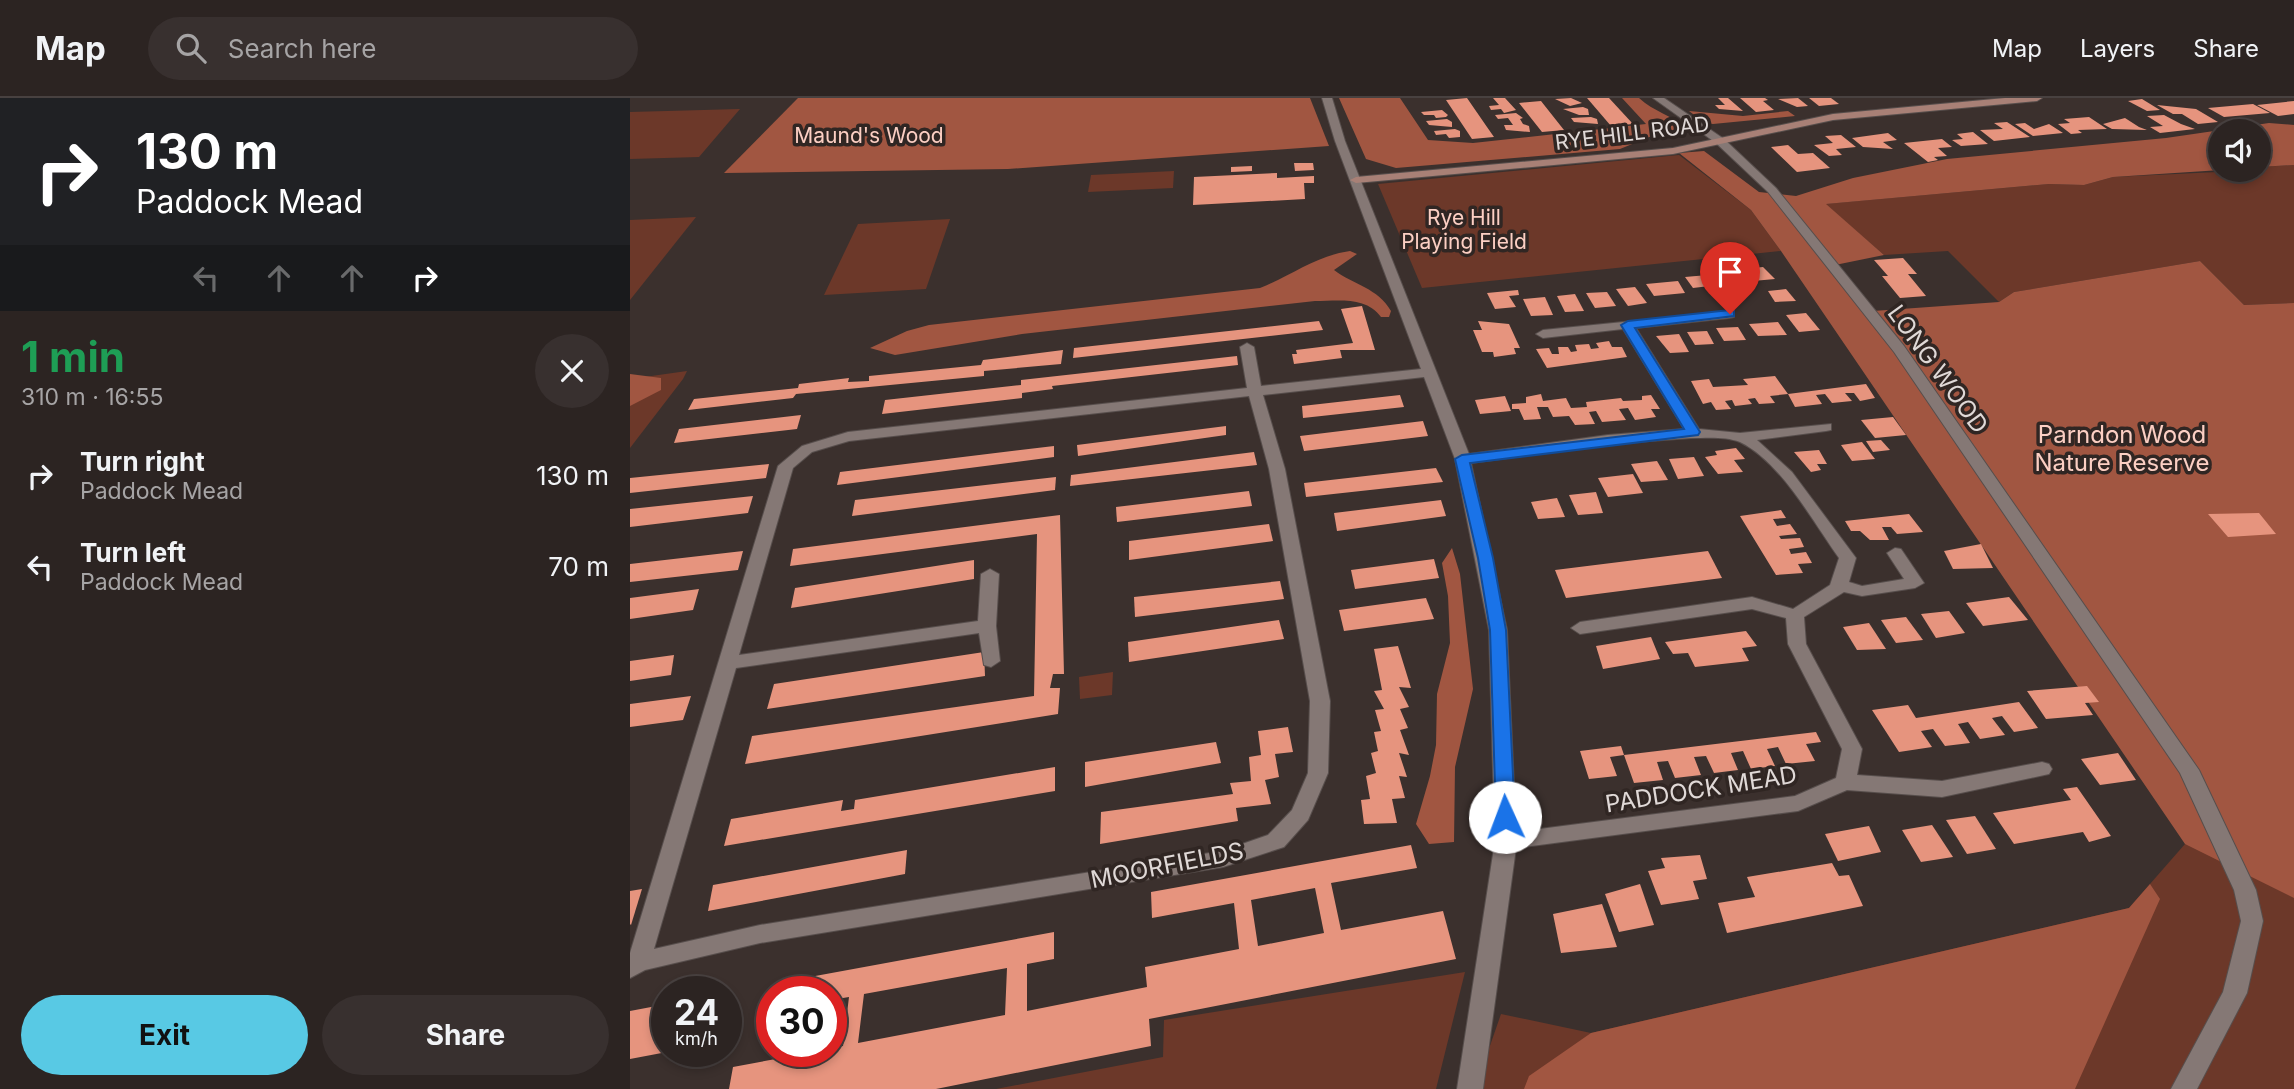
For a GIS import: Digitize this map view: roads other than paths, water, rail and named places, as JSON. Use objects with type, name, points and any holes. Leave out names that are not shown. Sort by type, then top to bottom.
[{"type":"street","points":[[1327,98],[1340,141],[1462,459],[1486,558],[1498,630],[1506,841],[1470,1089]]},
{"type":"street","name":"LONG WOOD","points":[[1658,98],[1720,141],[1772,190],[1899,349],[2189,770],[2245,890],[2252,921],[2235,993],[2184,1089]]},
{"type":"street","name":"RYE HILL ROAD","points":[[1356,180],[1673,151],[1833,117],[2036,98]]},
{"type":"street","points":[[1543,334],[1730,314]]},
{"type":"street","points":[[1628,325],[1693,432]]},
{"type":"street","name":"MOORFIELDS","points":[[635,965],[760,934],[1223,859],[1276,841],[1301,814],[1318,773],[1320,701],[1277,470],[1255,393],[1247,347]]},
{"type":"street","name":"MOORFIELDS","points":[[635,965],[786,466],[807,449],[848,437],[996,418],[1255,393],[1427,372]]},
{"type":"street","points":[[1462,459],[1693,432],[1742,437],[1826,427]]},
{"type":"street","points":[[1580,628],[1752,603],[1795,615],[1839,585],[1847,558],[1772,457],[1742,437]]},
{"type":"street","points":[[1839,585],[1862,591],[1915,583],[1895,553]]},
{"type":"street","points":[[990,574],[987,626],[990,661]]},
{"type":"street","points":[[1795,615],[1797,645],[1852,749],[1844,782],[1942,789],[2042,769]]},
{"type":"street","points":[[726,663],[987,626]]},
{"type":"street","name":"PADDOCK MEAD","points":[[1506,841],[1798,803],[1844,782]]},
{"type":"park label","name":"Maund's Wood","points":[[869,135]]},
{"type":"park label","name":"Rye Hill Playing Field","points":[[1464,229]]},
{"type":"park label","name":"Parndon Wood Nature Reserve","points":[[2122,448]]}]
